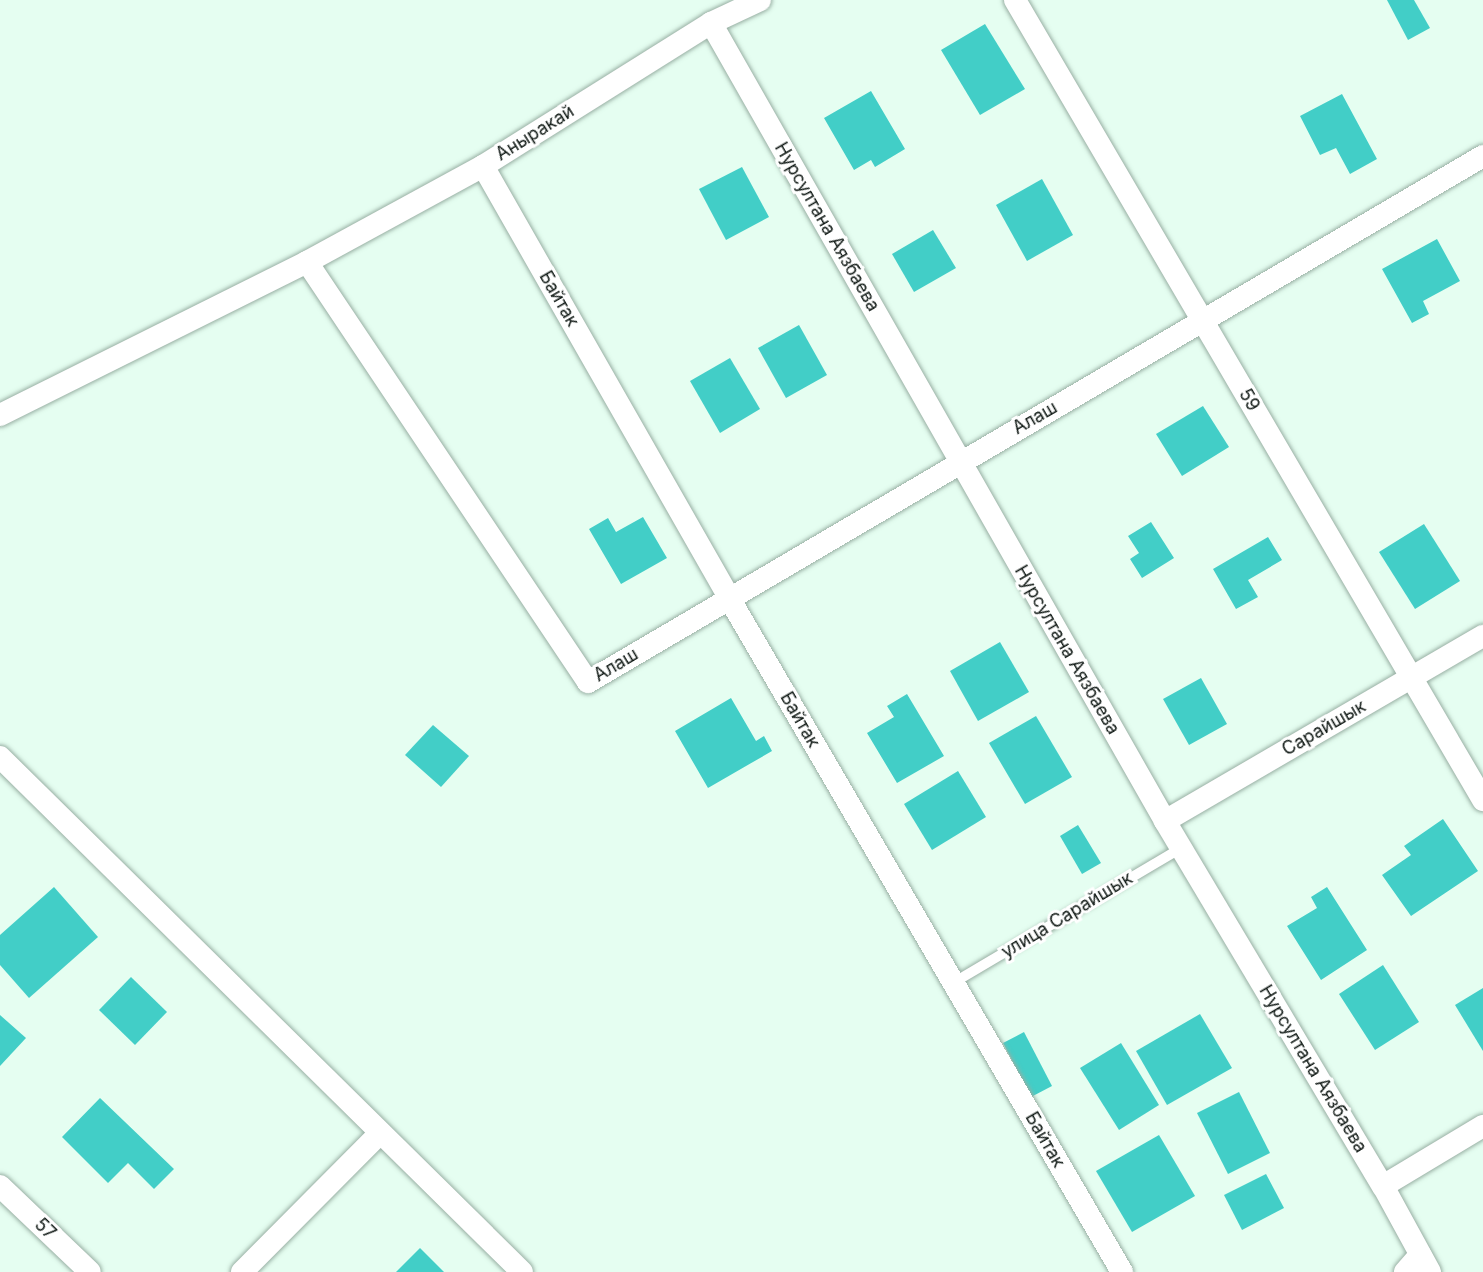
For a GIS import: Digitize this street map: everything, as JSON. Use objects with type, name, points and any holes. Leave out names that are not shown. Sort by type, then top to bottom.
[{"type":"street","name":"Аныракай","points":[[0,415],[308,262],[483,166],[711,23],[760,0]]},
{"type":"street","name":"59","points":[[1015,0],[1483,800]]},
{"type":"street","name":"Нурсултана Аязбаева","points":[[711,23],[1165,821],[1383,1186],[1425,1263]]},
{"type":"street","name":"Алаш","points":[[308,262],[588,682],[960,461],[1203,322],[1483,156]]},
{"type":"street","name":"Байтак","points":[[483,166],[729,598],[1122,1272]]},
{"type":"street","name":"Сарайшык","points":[[1165,821],[1483,636]]},
{"type":"street","points":[[0,757],[522,1272]]},
{"type":"street","points":[[1383,1186],[1483,1126]]},
{"type":"street","points":[[242,1272],[380,1133]]},
{"type":"street","name":"57","points":[[0,1186],[90,1272]]},
{"type":"street","points":[[1405,1272],[1425,1263]]},
{"type":"lane","name":"улица Сарайшык","points":[[953,983],[1181,848]]},
{"type":"building","points":[[1387,0],[1414,0],[1430,28],[1408,40]]},
{"type":"building","points":[[985,24],[1025,89],[980,115],[941,50]]},
{"type":"building","points":[[871,91],[905,149],[875,167],[871,160],[854,170],[824,118]]},
{"type":"building","points":[[1342,94],[1377,159],[1350,174],[1336,148],[1320,155],[1300,116]]},
{"type":"building","points":[[742,167],[769,217],[726,240],[699,189]]},
{"type":"building","points":[[1042,179],[1073,235],[1027,261],[996,205]]},
{"type":"building","points":[[933,230],[956,268],[914,292],[892,254]]},
{"type":"building","points":[[1437,239],[1460,281],[1423,301],[1429,314],[1412,323],[1382,269]]},
{"type":"building","points":[[799,325],[827,375],[786,398],[758,348]]},
{"type":"building","points":[[730,358],[760,409],[720,433],[690,381]]},
{"type":"building","points":[[1203,406],[1229,447],[1182,476],[1156,434]]},
{"type":"building","points":[[643,517],[667,558],[621,584],[589,529],[608,518],[616,532]]},
{"type":"building","points":[[1151,522],[1174,558],[1142,578],[1130,559],[1139,553],[1128,536]]},
{"type":"building","points":[[1424,524],[1460,581],[1415,609],[1379,552]]},
{"type":"building","points":[[1268,537],[1282,560],[1248,580],[1258,597],[1236,609],[1213,569]]},
{"type":"building","points":[[1000,642],[1029,692],[978,721],[950,671]]},
{"type":"building","points":[[1201,678],[1227,724],[1189,745],[1163,699]]},
{"type":"building","points":[[907,694],[944,756],[897,783],[867,733],[894,717],[887,706]]},
{"type":"building","points":[[731,698],[756,741],[764,736],[772,751],[708,788],[675,731]]},
{"type":"building","points":[[1036,716],[1072,777],[1025,804],[989,743]]},
{"type":"building","points":[[433,725],[469,756],[441,787],[405,755]]},
{"type":"building","points":[[958,771],[986,817],[932,850],[904,804]]},
{"type":"building","points":[[1443,819],[1478,871],[1411,916],[1382,875],[1411,855],[1404,846]]},
{"type":"building","points":[[1078,825],[1101,863],[1082,874],[1060,836]]},
{"type":"building","points":[[54,887],[98,937],[29,998],[0,965],[0,935]]},
{"type":"building","points":[[1327,887],[1367,950],[1321,980],[1287,926],[1317,908],[1311,897]]},
{"type":"building","points":[[1383,965],[1419,1022],[1375,1050],[1339,994]]},
{"type":"building","points":[[131,977],[167,1012],[135,1045],[99,1010]]},
{"type":"building","points":[[1483,988],[1483,1051],[1455,1005]]},
{"type":"building","points":[[1200,1014],[1232,1068],[1167,1105],[1136,1051]]},
{"type":"building","points":[[0,1015],[26,1038],[0,1066]]},
{"type":"building","points":[[1024,1032],[1052,1086],[1031,1097],[1003,1043]]},
{"type":"building","points":[[1121,1043],[1159,1105],[1119,1130],[1080,1068]]},
{"type":"building","points":[[1239,1092],[1270,1153],[1228,1174],[1197,1113]]},
{"type":"building","points":[[100,1098],[174,1169],[154,1189],[128,1163],[108,1183],[62,1137]]},
{"type":"building","points":[[1159,1135],[1195,1196],[1132,1232],[1096,1171]]},
{"type":"building","points":[[1266,1174],[1284,1208],[1242,1230],[1224,1195]]},
{"type":"building","points":[[420,1248],[444,1272],[396,1272]]}]
